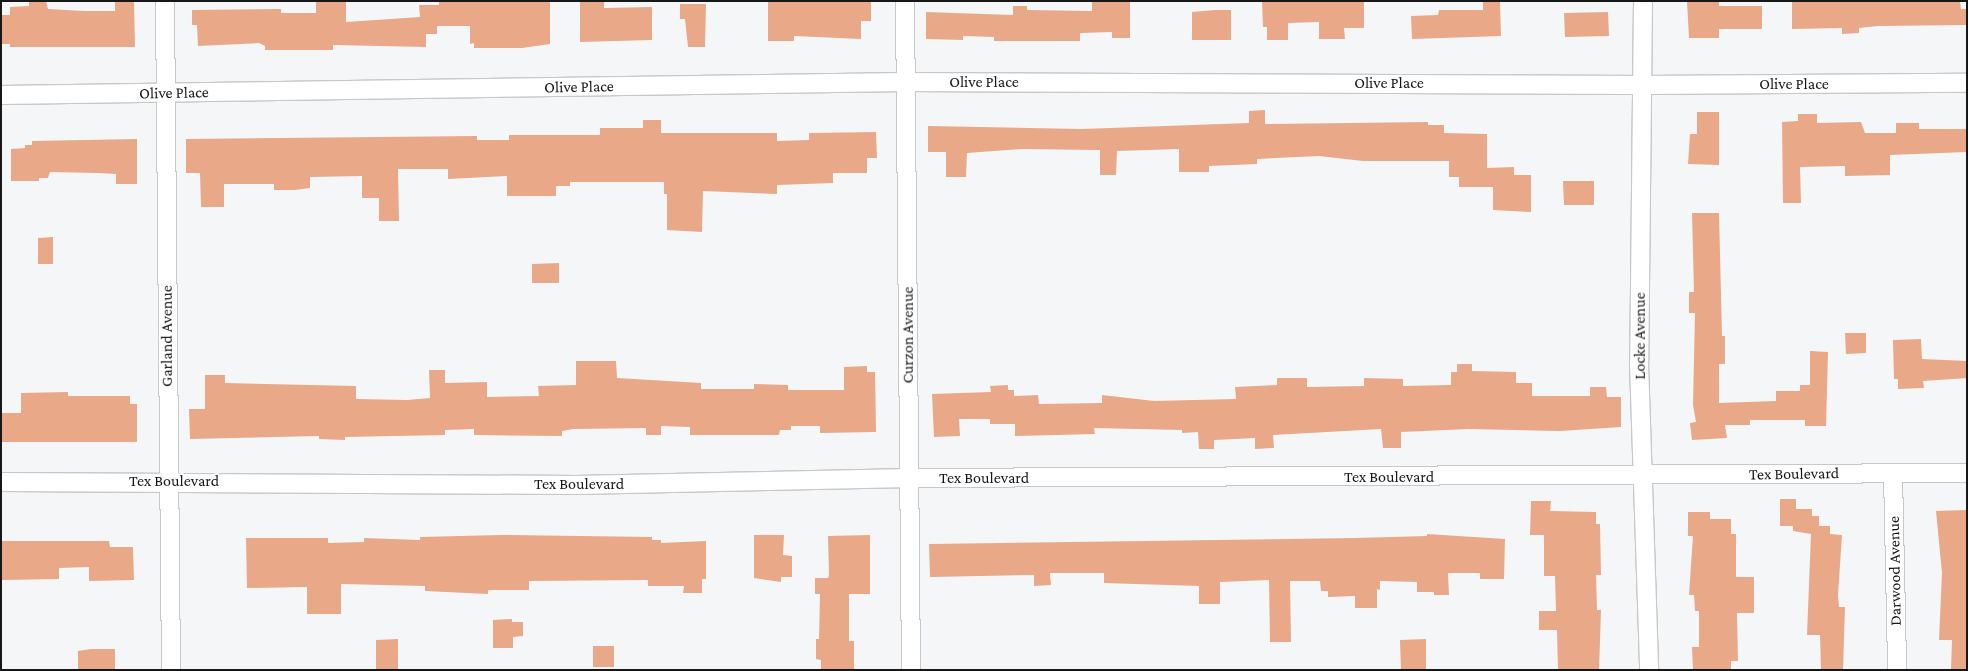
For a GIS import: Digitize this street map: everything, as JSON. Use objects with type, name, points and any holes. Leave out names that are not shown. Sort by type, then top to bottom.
[{"type":"street","name":"Garland Avenue","points":[[165,1],[171,670]]},
{"type":"street","name":"Curzon Avenue","points":[[905,1],[911,670]]},
{"type":"street","name":"Locke Avenue","points":[[1642,1],[1639,363],[1649,670]]},
{"type":"street","name":"Olive Place","points":[[1,95],[906,82],[1642,85],[1967,83]]},
{"type":"street","name":"Darwood Avenue","points":[[1893,473],[1897,670]]},
{"type":"street","name":"Tex Boulevard","points":[[1,482],[168,481],[576,484],[910,478],[1967,473]]},
{"type":"building","points":[[29,1],[46,1],[48,9],[115,11],[115,1],[134,1],[135,47],[10,47],[10,44],[1,44],[1,15],[10,15],[10,7],[29,6]]},
{"type":"building","points":[[316,1],[346,1],[346,22],[420,17],[419,5],[439,5],[439,1],[550,1],[550,44],[522,48],[474,48],[474,43],[470,44],[470,26],[437,26],[437,34],[426,34],[426,47],[333,45],[333,50],[265,50],[265,46],[259,43],[198,46],[197,25],[192,25],[192,10],[281,9],[281,13],[316,13]]},
{"type":"building","points":[[580,1],[604,1],[604,8],[652,7],[652,40],[580,42]]},
{"type":"building","points":[[768,1],[871,1],[871,21],[861,21],[861,39],[794,36],[794,41],[768,41]]},
{"type":"building","points":[[1092,1],[1130,1],[1130,38],[1112,38],[1112,32],[1080,33],[1080,41],[994,41],[994,37],[963,36],[963,40],[926,39],[926,12],[1013,15],[1013,6],[1027,6],[1027,10],[1092,11]]},
{"type":"building","points":[[1262,1],[1364,1],[1364,28],[1344,28],[1345,39],[1319,39],[1319,22],[1288,23],[1288,40],[1267,40],[1267,27],[1263,27]]},
{"type":"building","points":[[1483,1],[1500,1],[1501,36],[1412,39],[1411,16],[1438,15],[1439,10],[1483,10]]},
{"type":"building","points":[[1687,1],[1719,1],[1719,6],[1762,6],[1762,29],[1719,29],[1719,38],[1689,38]]},
{"type":"building","points":[[1792,1],[1960,1],[1961,9],[1967,9],[1967,25],[1878,26],[1859,28],[1859,33],[1842,34],[1842,28],[1792,29]]},
{"type":"building","points":[[680,4],[706,4],[705,47],[688,47],[685,19],[680,19]]},
{"type":"building","points":[[1231,10],[1231,40],[1192,40],[1192,12]]},
{"type":"building","points":[[1608,12],[1609,36],[1565,37],[1564,13]]},
{"type":"building","points":[[1265,110],[1265,124],[1428,122],[1428,125],[1444,125],[1444,133],[1487,134],[1487,168],[1514,167],[1514,175],[1531,175],[1531,212],[1493,210],[1493,187],[1459,187],[1459,177],[1449,177],[1449,161],[1363,161],[1319,156],[1257,159],[1257,164],[1209,166],[1209,172],[1179,172],[1179,149],[1117,151],[1116,175],[1100,175],[1100,150],[1023,149],[967,153],[966,177],[946,177],[946,152],[928,152],[928,126],[1082,129],[1249,123],[1249,111]]},
{"type":"building","points":[[1697,112],[1719,112],[1719,165],[1688,164],[1690,134],[1697,134]]},
{"type":"building","points":[[1798,114],[1817,114],[1817,123],[1861,122],[1865,133],[1896,133],[1896,123],[1919,123],[1919,129],[1967,129],[1967,152],[1890,155],[1890,175],[1845,176],[1845,166],[1800,167],[1801,203],[1783,203],[1782,122],[1798,121]]},
{"type":"building","points":[[643,120],[661,120],[661,133],[777,133],[777,141],[809,140],[809,133],[876,132],[877,158],[867,158],[867,173],[833,173],[833,183],[777,185],[777,194],[703,191],[702,232],[667,230],[667,194],[664,194],[664,182],[570,182],[570,186],[556,186],[556,196],[507,196],[507,176],[448,179],[448,169],[398,169],[399,221],[379,221],[379,198],[362,198],[362,176],[310,177],[310,188],[295,190],[274,190],[274,184],[224,184],[224,207],[201,207],[200,173],[186,173],[186,139],[477,136],[477,140],[509,140],[509,135],[600,135],[600,128],[643,128]]},
{"type":"building","points":[[137,139],[137,184],[116,184],[116,174],[99,173],[50,172],[48,178],[39,178],[39,181],[11,181],[11,149],[25,148],[25,145],[32,145],[32,141]]},
{"type":"building","points":[[1563,181],[1594,181],[1594,205],[1564,205]]},
{"type":"building","points":[[1692,213],[1719,213],[1722,336],[1725,336],[1725,364],[1719,364],[1719,403],[1776,401],[1776,391],[1800,391],[1800,385],[1810,385],[1810,351],[1828,352],[1826,426],[1805,426],[1805,420],[1750,420],[1750,425],[1725,425],[1727,438],[1692,440],[1690,423],[1696,422],[1693,405],[1695,313],[1689,313],[1689,292],[1694,292]]},
{"type":"building","points":[[53,237],[53,264],[38,264],[38,238]]},
{"type":"building","points":[[559,263],[559,283],[532,283],[532,264]]},
{"type":"building","points":[[1845,333],[1866,333],[1866,353],[1846,354]]},
{"type":"building","points":[[1921,339],[1922,359],[1967,361],[1967,378],[1923,381],[1924,388],[1898,389],[1898,379],[1894,379],[1893,340]]},
{"type":"building","points":[[576,361],[616,361],[617,378],[701,383],[701,389],[754,389],[754,384],[788,385],[788,390],[844,390],[844,367],[867,366],[867,372],[875,372],[876,432],[820,433],[820,426],[791,426],[791,430],[780,430],[779,435],[690,435],[690,427],[661,426],[661,435],[646,435],[646,428],[573,429],[562,431],[562,436],[474,435],[474,429],[445,430],[445,435],[345,437],[345,440],[319,439],[319,436],[190,439],[189,409],[205,409],[205,375],[225,375],[225,383],[356,386],[356,399],[407,400],[430,398],[429,370],[445,370],[445,383],[487,382],[487,397],[539,396],[538,386],[576,385]]},
{"type":"building","points":[[1457,364],[1472,364],[1472,371],[1516,372],[1516,383],[1532,383],[1532,396],[1590,396],[1590,387],[1606,387],[1607,397],[1621,397],[1621,427],[1560,431],[1468,429],[1401,432],[1401,448],[1383,448],[1381,429],[1273,435],[1274,448],[1255,449],[1255,438],[1214,440],[1214,449],[1199,449],[1198,432],[1182,433],[1182,430],[1094,428],[1095,434],[1015,436],[1015,424],[990,424],[990,419],[959,419],[960,436],[934,437],[932,394],[991,392],[990,386],[1008,385],[1008,390],[1014,390],[1014,396],[1038,395],[1039,404],[1102,403],[1102,395],[1154,401],[1236,399],[1235,387],[1277,385],[1277,378],[1307,378],[1307,387],[1364,386],[1364,378],[1403,379],[1403,386],[1451,385],[1451,372],[1457,372]]},
{"type":"building","points":[[68,392],[68,396],[130,396],[130,404],[137,404],[137,442],[1,442],[1,413],[21,413],[21,393]]},
{"type":"building","points":[[1780,499],[1796,499],[1796,509],[1812,509],[1812,516],[1819,516],[1819,526],[1830,526],[1830,534],[1842,535],[1838,595],[1839,607],[1845,607],[1843,670],[1821,670],[1820,635],[1807,635],[1811,534],[1793,531],[1793,526],[1780,526]]},
{"type":"building","points":[[1531,501],[1551,501],[1550,511],[1596,512],[1596,524],[1600,524],[1601,575],[1596,575],[1597,610],[1601,610],[1599,670],[1558,670],[1557,630],[1539,630],[1539,611],[1556,611],[1555,576],[1544,576],[1544,535],[1530,535]]},
{"type":"building","points":[[1967,510],[1967,670],[1951,670],[1952,640],[1939,640],[1942,573],[1936,511]]},
{"type":"building","points":[[1688,512],[1710,512],[1710,519],[1731,519],[1731,534],[1736,534],[1736,577],[1754,577],[1754,613],[1737,613],[1738,661],[1731,661],[1731,670],[1693,670],[1692,647],[1699,647],[1699,611],[1695,611],[1694,595],[1689,595],[1693,536],[1688,536]]},
{"type":"building","points":[[1427,534],[1505,539],[1504,579],[1480,579],[1480,573],[1448,573],[1449,595],[1434,595],[1434,592],[1417,592],[1417,582],[1380,581],[1380,590],[1377,589],[1377,608],[1355,608],[1355,596],[1328,597],[1328,591],[1321,591],[1320,581],[1290,581],[1291,642],[1270,642],[1269,580],[1220,582],[1220,604],[1199,604],[1199,586],[1104,583],[1104,573],[1050,573],[1051,585],[1034,586],[1034,575],[930,577],[929,544],[1355,538],[1427,536]]},
{"type":"building","points":[[501,535],[652,537],[652,540],[661,540],[661,543],[706,541],[706,579],[702,579],[702,593],[683,593],[684,586],[648,586],[648,580],[529,581],[529,590],[488,590],[488,594],[425,591],[425,586],[341,584],[341,614],[307,614],[307,587],[247,588],[246,538],[328,538],[328,543],[364,542],[364,538],[420,540],[420,537]]},
{"type":"building","points":[[754,535],[784,535],[783,555],[792,556],[792,577],[781,577],[781,582],[754,578]]},
{"type":"building","points":[[870,535],[870,594],[849,594],[849,641],[854,641],[854,670],[821,670],[821,660],[816,659],[816,639],[819,639],[820,594],[815,594],[815,578],[828,578],[829,575],[828,536]]},
{"type":"building","points":[[1,541],[109,541],[110,547],[133,547],[134,580],[89,581],[89,567],[59,568],[59,579],[1,580]]},
{"type":"building","points":[[512,619],[512,622],[523,622],[523,636],[513,637],[513,648],[493,648],[493,620]]},
{"type":"building","points":[[398,639],[398,670],[376,670],[376,640]]},
{"type":"building","points":[[1426,639],[1426,670],[1401,670],[1400,640]]},
{"type":"building","points":[[593,646],[614,646],[614,667],[593,667]]},
{"type":"building","points":[[115,649],[115,670],[78,670],[78,651]]}]
